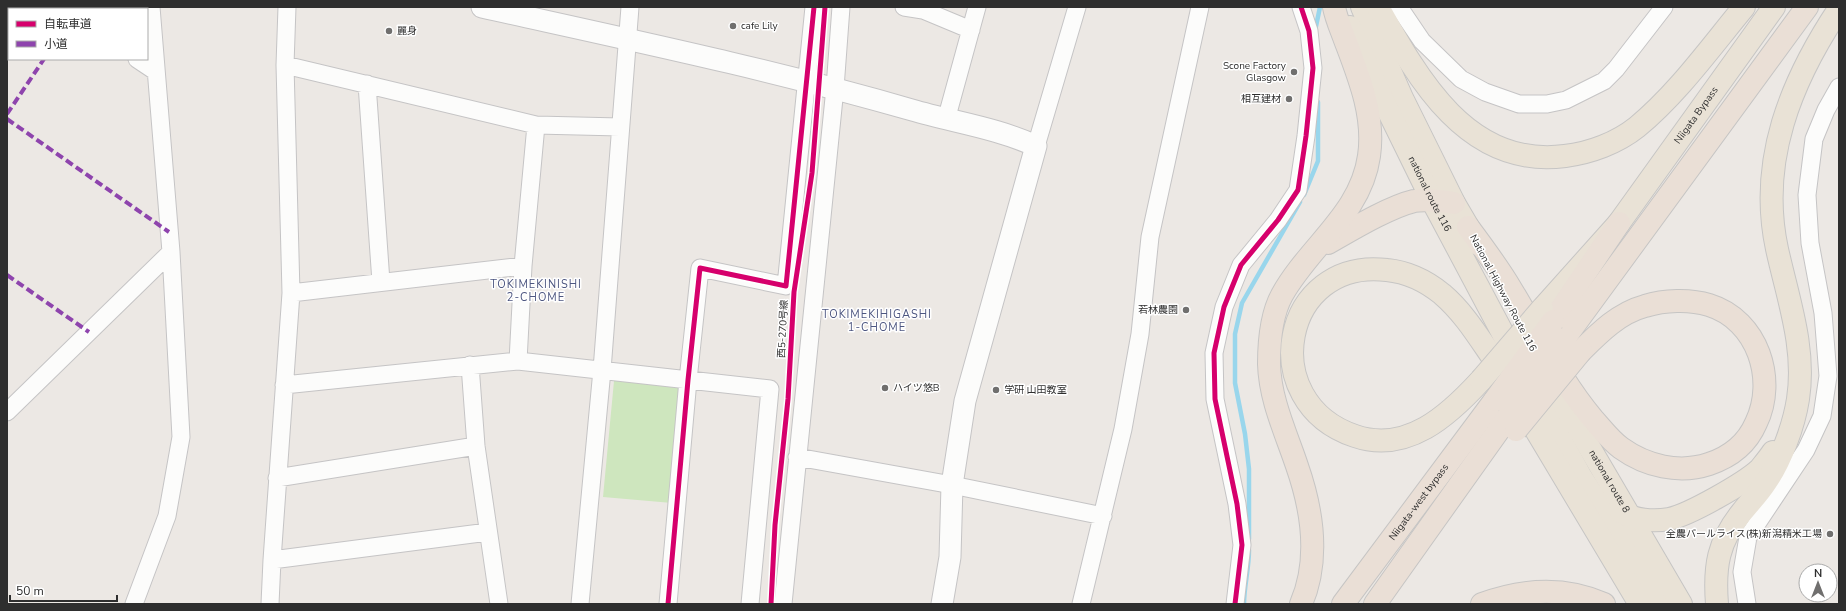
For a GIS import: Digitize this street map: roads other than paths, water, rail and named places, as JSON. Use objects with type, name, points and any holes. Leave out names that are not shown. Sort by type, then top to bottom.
[{"type":"highway","points":[[1301,604],[1308,578],[1311,556],[1310,515],[1304,489],[1272,390],[1269,365],[1270,341],[1274,318],[1281,297],[1308,258],[1341,220],[1356,198],[1364,177],[1369,156],[1370,134],[1368,114],[1362,87],[1334,7]]},
{"type":"highway","name":"national route 116","points":[[1341,7],[1378,90],[1432,200],[1531,369]]},
{"type":"highway","name":"national route 116","points":[[1362,7],[1402,98],[1454,203],[1468,226]]},
{"type":"highway","points":[[1378,7],[1406,57],[1431,94],[1459,123],[1487,141],[1516,155],[1548,158],[1580,154],[1604,146],[1636,128],[1656,110],[1682,82],[1744,7]]},
{"type":"highway","name":"Niigata Bypass","points":[[1548,315],[1619,223],[1774,7]]},
{"type":"highway","points":[[1507,416],[1573,345],[1807,7]]},
{"type":"highway","points":[[1718,604],[1716,583],[1717,562],[1723,540],[1732,525],[1767,481],[1783,450],[1798,400],[1800,380],[1799,351],[1794,315],[1777,248],[1773,221],[1772,192],[1774,163],[1779,134],[1789,100],[1817,42],[1839,9]]},
{"type":"highway","points":[[1308,258],[1345,233],[1399,206],[1415,201],[1432,200],[1454,203]]},
{"type":"highway","points":[[1468,226],[1510,287],[1554,364],[1584,408],[1620,447],[1642,460],[1661,467],[1680,469],[1700,467],[1722,460],[1739,448],[1752,432],[1762,412],[1765,394],[1764,372],[1758,350],[1746,330],[1729,315],[1710,305],[1689,302],[1667,302],[1645,306],[1624,315],[1602,329],[1573,345],[1531,369]]},
{"type":"highway","name":"National Highway Route 116","points":[[1468,226],[1531,369]]},
{"type":"highway","points":[[1548,315],[1481,380],[1458,405],[1441,419],[1421,431],[1403,438],[1385,440],[1364,439],[1341,431],[1323,419],[1306,402],[1298,386],[1292,366],[1292,342],[1298,317],[1311,297],[1329,282],[1351,272],[1373,268],[1398,271],[1420,279],[1441,293],[1459,311],[1491,355],[1640,604]]},
{"type":"highway","points":[[1379,598],[1434,537],[1507,416],[1531,369],[1548,315]]},
{"type":"highway","points":[[1531,369],[1581,477],[1613,508],[1629,516],[1648,520],[1667,520],[1684,515],[1746,480],[1759,469],[1772,453],[1793,418]]},
{"type":"highway","name":"national route 8","points":[[1531,369],[1629,516],[1681,604]]},
{"type":"highway","name":"Niigata-west bypass","points":[[1344,604],[1507,416]]},
{"type":"highway","name":"national route 8","points":[[1581,477],[1663,604]]},
{"type":"highway","points":[[1482,604],[1508,595],[1534,591],[1559,591],[1581,595],[1604,604]]},
{"type":"street","points":[[134,604],[168,516],[181,437],[171,252],[155,71],[151,7]]},
{"type":"street","points":[[270,604],[277,478],[291,293],[285,65],[287,7]]},
{"type":"street","points":[[482,7],[628,39],[835,88],[946,120],[1012,135],[1036,146]]},
{"type":"street","points":[[580,604],[602,370],[630,7]]},
{"type":"street","points":[[668,604],[688,380],[700,268],[786,286],[814,7]]},
{"type":"street","points":[[783,604],[835,88],[841,7]]},
{"type":"street","points":[[904,7],[924,8],[971,30]]},
{"type":"street","points":[[946,120],[977,7]]},
{"type":"street","points":[[942,604],[950,557],[952,486],[965,400],[1036,146],[1077,7]]},
{"type":"street","points":[[1081,604],[1123,429],[1140,334],[1150,237],[1200,7]]},
{"type":"street","points":[[1235,604],[1242,545],[1237,504],[1215,399],[1214,353],[1224,307],[1241,265],[1278,220],[1298,190],[1306,136],[1313,68],[1310,31],[1301,7]]},
{"type":"street","points":[[1399,7],[1422,41],[1461,79],[1485,92],[1518,104],[1547,104],[1566,100],[1604,81],[1616,69],[1664,7]]},
{"type":"street","points":[[138,60],[155,71]]},
{"type":"street","points":[[285,65],[536,125],[620,128]]},
{"type":"street","points":[[367,84],[381,282]]},
{"type":"street","points":[[1747,604],[1742,572],[1748,537],[1806,450],[1822,416],[1828,376],[1823,313],[1810,243],[1807,195],[1814,139],[1826,110],[1839,86]]},
{"type":"street","points":[[518,361],[522,266],[536,125]]},
{"type":"street","points":[[7,412],[171,252]]},
{"type":"street","points":[[291,293],[522,266]]},
{"type":"street","points":[[284,385],[518,361],[770,389],[750,604]]},
{"type":"street","points":[[470,365],[476,446],[499,604]]},
{"type":"street","points":[[277,478],[476,446]]},
{"type":"street","points":[[797,457],[1103,516]]},
{"type":"street","points":[[272,560],[488,532]]},
{"type":"waterway","points":[[1315,31],[1320,7]]},
{"type":"waterway","points":[[1304,195],[1318,161],[1318,102]]},
{"type":"waterway","points":[[1249,539],[1249,469],[1245,434],[1235,383],[1235,334],[1242,303],[1300,202]]},
{"type":"waterway","points":[[1244,604],[1249,550]]},
{"type":"place","name":"cafe Lily","points":[[733,26]]},
{"type":"place","name":"麗身","points":[[389,31]]},
{"type":"place","name":"Scone Factory Glasgow","points":[[1294,72]]},
{"type":"place","name":"相互建材","points":[[1289,99]]},
{"type":"place","name":"若林農園","points":[[1186,310]]},
{"type":"place","name":"ハイツ悠B","points":[[885,388]]},
{"type":"place","name":"学研 山田教室","points":[[996,390]]},
{"type":"place","name":"全農パールライス(株)新潟精米工場","points":[[1830,534]]},
{"type":"district","name":"TOKIMEKINISHI 2-CHOME","points":[[536,290]]},
{"type":"district","name":"TOKIMEKIHIGASHI 1-CHOME","points":[[877,320]]}]
